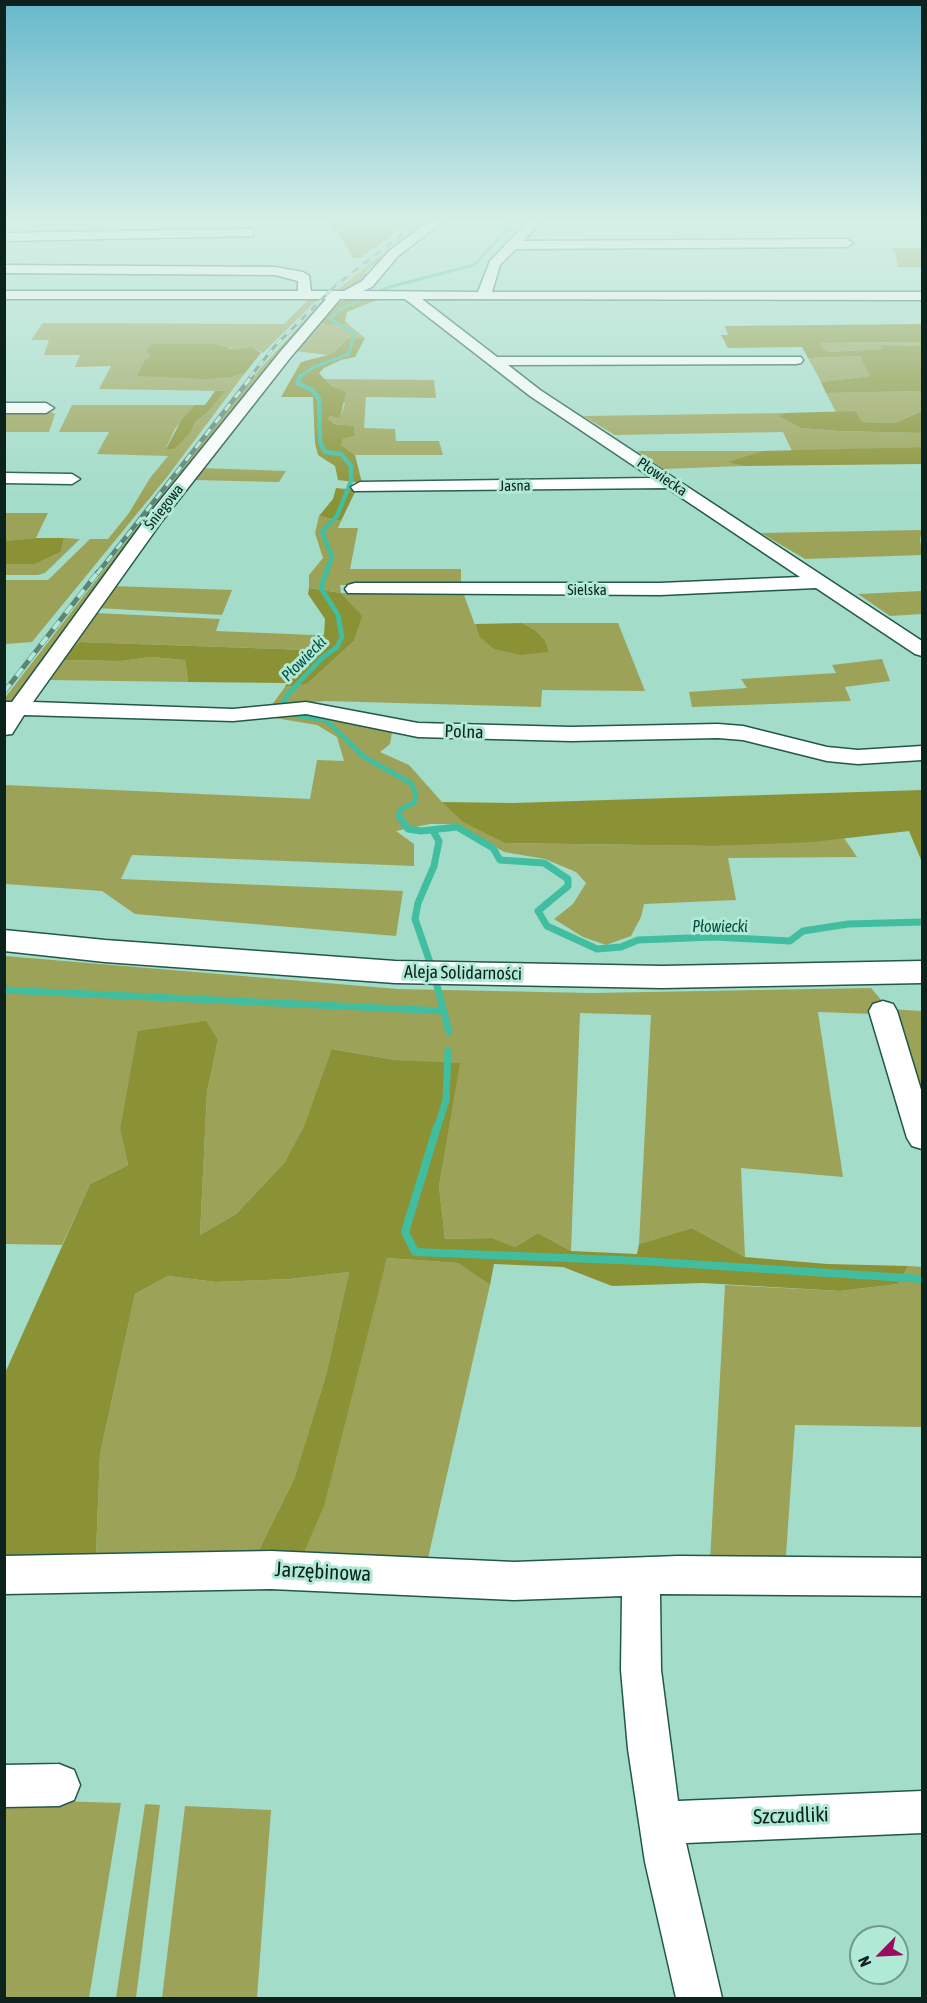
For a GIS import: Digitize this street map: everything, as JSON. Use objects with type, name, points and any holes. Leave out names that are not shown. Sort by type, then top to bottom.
[{"type":"main road","name":"Aleja Solidarności","points":[[4,940],[105,951],[395,972],[662,977],[922,972]]},
{"type":"street","name":"Śniegowa","points":[[4,729],[12,709],[156,517],[285,355],[328,313]]},
{"type":"street","name":"Płowiecka","points":[[425,313],[670,483],[922,650]]},
{"type":"street","points":[[491,361],[796,360]]},
{"type":"street","points":[[4,408],[46,408]]},
{"type":"street","points":[[4,478],[72,479]]},
{"type":"street","name":"Jasna","points":[[360,487],[670,483]]},
{"type":"street","name":"Sielska","points":[[355,589],[660,589],[819,582]]},
{"type":"street","name":"Polna","points":[[12,709],[200,715],[270,712],[296,708],[324,710],[377,724],[418,730],[560,734],[718,731],[743,733],[848,756],[886,757],[922,753]]},
{"type":"street","points":[[883,1011],[922,1138]]},
{"type":"street","name":"Jarzębinowa","points":[[4,1575],[271,1570],[335,1571],[478,1581],[678,1575],[922,1577]]},
{"type":"street","points":[[641,1577],[641,1670],[660,1824],[699,1998]]},
{"type":"street","points":[[4,1786],[59,1785]]},
{"type":"street","name":"Szczudliki","points":[[660,1824],[706,1819],[922,1812]]},
{"type":"green space","points":[[295,313],[303,313],[263,353],[252,347],[235,351],[229,347],[232,377],[245,373],[167,477],[32,642],[5,644],[5,580],[48,580],[90,539],[108,539],[168,456],[97,454],[109,432],[59,432],[72,405],[195,405],[175,429],[166,448],[190,433],[196,421],[207,413],[224,391],[99,389],[111,366],[75,367],[80,355],[44,355],[49,340],[31,340],[43,323],[284,324]]},
{"type":"green space","points":[[311,313],[320,313],[20,697],[5,703],[4,699],[258,371]]},
{"type":"green space","points":[[327,313],[347,313],[345,321],[348,324],[330,325],[317,322]]},
{"type":"green space","points":[[317,322],[331,325],[348,324],[365,338],[346,339],[338,349],[328,355],[295,351]]},
{"type":"green space","points":[[922,324],[922,342],[820,343],[823,349],[829,352],[882,349],[881,345],[922,346],[922,391],[826,393],[821,382],[870,376],[860,356],[808,358],[802,347],[728,348],[721,335],[728,335],[725,326]]},
{"type":"green space","points":[[365,338],[355,357],[341,360],[319,373],[331,386],[346,392],[340,418],[329,416],[328,419],[334,424],[354,426],[355,436],[343,439],[341,445],[355,455],[362,483],[338,480],[335,466],[318,455],[315,443],[313,397],[281,397],[301,362],[328,355],[338,349],[346,339]]},
{"type":"green space","points":[[922,342],[922,346],[882,345],[882,349],[829,352],[823,349],[820,343]]},
{"type":"green space","points":[[151,344],[214,344],[235,350],[252,347],[261,353],[245,373],[232,377],[206,379],[137,376],[145,360],[151,357],[147,350]]},
{"type":"green space","points":[[860,356],[871,376],[821,382],[808,358]]},
{"type":"green space","points":[[324,379],[434,380],[436,398],[366,397],[364,428],[395,429],[396,441],[439,441],[443,455],[355,455],[341,445],[343,439],[355,436],[354,426],[334,424],[328,420],[328,416],[340,417],[345,404]]},
{"type":"green space","points":[[215,391],[225,391],[207,413],[196,421],[190,433],[174,449],[166,449],[182,419],[195,405],[205,405]]},
{"type":"green space","points":[[922,391],[922,411],[895,423],[862,422],[856,411],[836,412],[826,393]]},
{"type":"green space","points":[[4,410],[47,410],[55,414],[49,432],[5,432]]},
{"type":"green space","points":[[856,411],[862,422],[895,423],[922,411],[922,433],[801,428],[779,416],[785,413]]},
{"type":"green space","points":[[785,413],[780,416],[801,428],[922,433],[922,447],[792,451],[783,432],[615,435],[583,416]]},
{"type":"green space","points":[[922,447],[922,464],[743,466],[728,462],[763,451]]},
{"type":"green space","points":[[637,451],[763,451],[730,462],[743,466],[663,469]]},
{"type":"green space","points":[[202,468],[286,471],[279,482],[194,480]]},
{"type":"green space","points":[[336,488],[356,490],[341,521],[319,516],[333,499]]},
{"type":"green space","points":[[5,513],[48,513],[36,538],[5,541]]},
{"type":"green space","points":[[319,516],[341,521],[338,528],[358,528],[350,569],[461,569],[461,586],[340,585],[341,593],[309,588],[309,575],[323,558],[315,533]]},
{"type":"green space","points":[[922,530],[920,539],[922,555],[805,559],[761,533]]},
{"type":"green space","points":[[64,538],[80,539],[45,573],[5,575],[4,564],[35,564],[61,552]]},
{"type":"green space","points":[[64,538],[61,552],[35,564],[5,564],[5,541]]},
{"type":"green space","points":[[112,586],[232,590],[222,615],[96,608]]},
{"type":"green space","points":[[309,588],[341,593],[362,616],[354,641],[307,684],[285,687],[287,683],[188,682],[185,660],[151,657],[121,661],[61,660],[63,655],[80,642],[308,650],[314,635],[324,635],[325,619],[308,594]]},
{"type":"green space","points":[[922,591],[922,614],[890,616],[858,594]]},
{"type":"green space","points":[[463,592],[479,636],[549,652],[545,640],[535,630],[522,623],[618,623],[645,691],[542,690],[541,707],[325,701],[271,706],[285,687],[307,684],[354,641],[361,616],[341,593]]},
{"type":"green space","points":[[96,613],[220,619],[216,631],[314,635],[308,650],[80,642],[63,655]]},
{"type":"green space","points":[[522,623],[535,630],[545,640],[549,652],[521,655],[494,649],[479,636],[475,624]]},
{"type":"green space","points":[[151,657],[185,660],[188,682],[48,680],[61,660],[121,661]]},
{"type":"green space","points":[[882,659],[890,681],[845,687],[851,701],[692,707],[689,692],[747,688],[741,679],[836,673],[832,665]]},
{"type":"green space","points":[[303,711],[392,732],[390,744],[380,752],[409,765],[442,802],[505,843],[714,846],[844,838],[857,857],[728,858],[736,900],[644,904],[641,917],[631,936],[606,945],[583,937],[554,919],[573,904],[586,883],[576,872],[545,859],[504,852],[457,824],[430,824],[396,831],[414,844],[414,866],[132,855],[121,879],[403,891],[396,936],[135,914],[102,891],[5,884],[5,785],[310,799],[317,760],[344,761],[337,737],[317,725],[275,718],[274,714]]},
{"type":"green space","points":[[922,790],[922,862],[909,831],[813,842],[714,846],[505,843],[463,822],[442,802],[513,803]]},
{"type":"green space","points":[[5,956],[398,989],[592,993],[871,988],[889,1009],[922,1011],[922,1112],[889,1010],[873,1014],[818,1012],[843,1177],[741,1168],[745,1257],[692,1228],[639,1244],[651,1015],[580,1013],[571,1251],[538,1233],[515,1247],[490,1238],[445,1239],[439,1186],[459,1064],[395,1060],[333,1049],[304,1126],[284,1163],[236,1214],[200,1235],[207,1092],[218,1040],[120,1130],[128,1165],[90,1184],[62,1245],[5,1244]]},
{"type":"green space","points":[[206,1021],[218,1040],[207,1092],[200,1235],[236,1214],[284,1163],[304,1126],[332,1049],[395,1060],[460,1063],[439,1186],[445,1239],[491,1238],[515,1247],[538,1233],[571,1251],[637,1254],[639,1244],[692,1228],[745,1257],[827,1264],[908,1266],[898,1284],[840,1291],[703,1283],[612,1286],[563,1267],[494,1264],[490,1285],[458,1263],[387,1258],[324,1506],[301,1559],[257,1554],[294,1479],[326,1375],[349,1272],[290,1279],[216,1282],[168,1276],[135,1294],[100,1454],[96,1554],[5,1562],[5,1373],[90,1184],[128,1165],[120,1130],[138,1031]]},
{"type":"green space","points":[[387,1258],[458,1263],[490,1285],[426,1567],[301,1559]]},
{"type":"green space","points":[[908,1266],[922,1267],[922,1427],[795,1425],[785,1570],[710,1561],[725,1285],[840,1291],[898,1284]]},
{"type":"green space","points":[[349,1272],[326,1375],[294,1479],[257,1554],[96,1554],[100,1454],[135,1294],[168,1276],[216,1282],[290,1279]]},
{"type":"green space","points":[[4,1802],[121,1803],[89,1998],[5,1998]]},
{"type":"green space","points":[[145,1804],[160,1805],[136,1998],[116,1998]]},
{"type":"green space","points":[[185,1806],[271,1810],[257,1998],[162,1998]]},
{"type":"waterway","name":"Płowiecki","points":[[299,377],[314,367],[349,354],[354,334],[330,319],[336,313]]},
{"type":"waterway","name":"Płowiecki","points":[[301,376],[297,383],[312,390],[319,399],[320,442],[325,452],[341,454],[351,466],[351,481],[337,516],[322,532],[332,556],[326,574]]},
{"type":"waterway","name":"Płowiecki","points":[[326,572],[321,588],[338,615],[342,637],[337,647],[322,658],[288,694],[282,705],[288,714],[326,720],[364,757],[411,783],[416,794],[414,803],[401,809],[398,815],[401,820]]},
{"type":"waterway","name":"Płowiecki","points":[[400,818],[408,829],[421,831],[457,827],[493,848],[500,860],[544,863],[568,879],[568,886],[538,911],[547,926],[597,949],[621,947],[638,940],[715,937],[790,941],[803,931],[848,924],[922,922]]},
{"type":"waterway","points":[[433,831],[439,841],[434,866],[418,903],[415,919],[434,974],[444,1011]]},
{"type":"waterway","points":[[4,990],[444,1011]]},
{"type":"waterway","points":[[444,1011],[449,1032]]},
{"type":"waterway","points":[[437,1129],[446,1100],[448,1051]]},
{"type":"waterway","points":[[437,1127],[405,1232],[415,1252],[642,1261],[922,1279]]},
{"type":"railway","points":[[250,377],[275,346],[308,313]]},
{"type":"railway","points":[[97,574],[252,376]]},
{"type":"railway","points":[[4,692],[98,572]]}]
